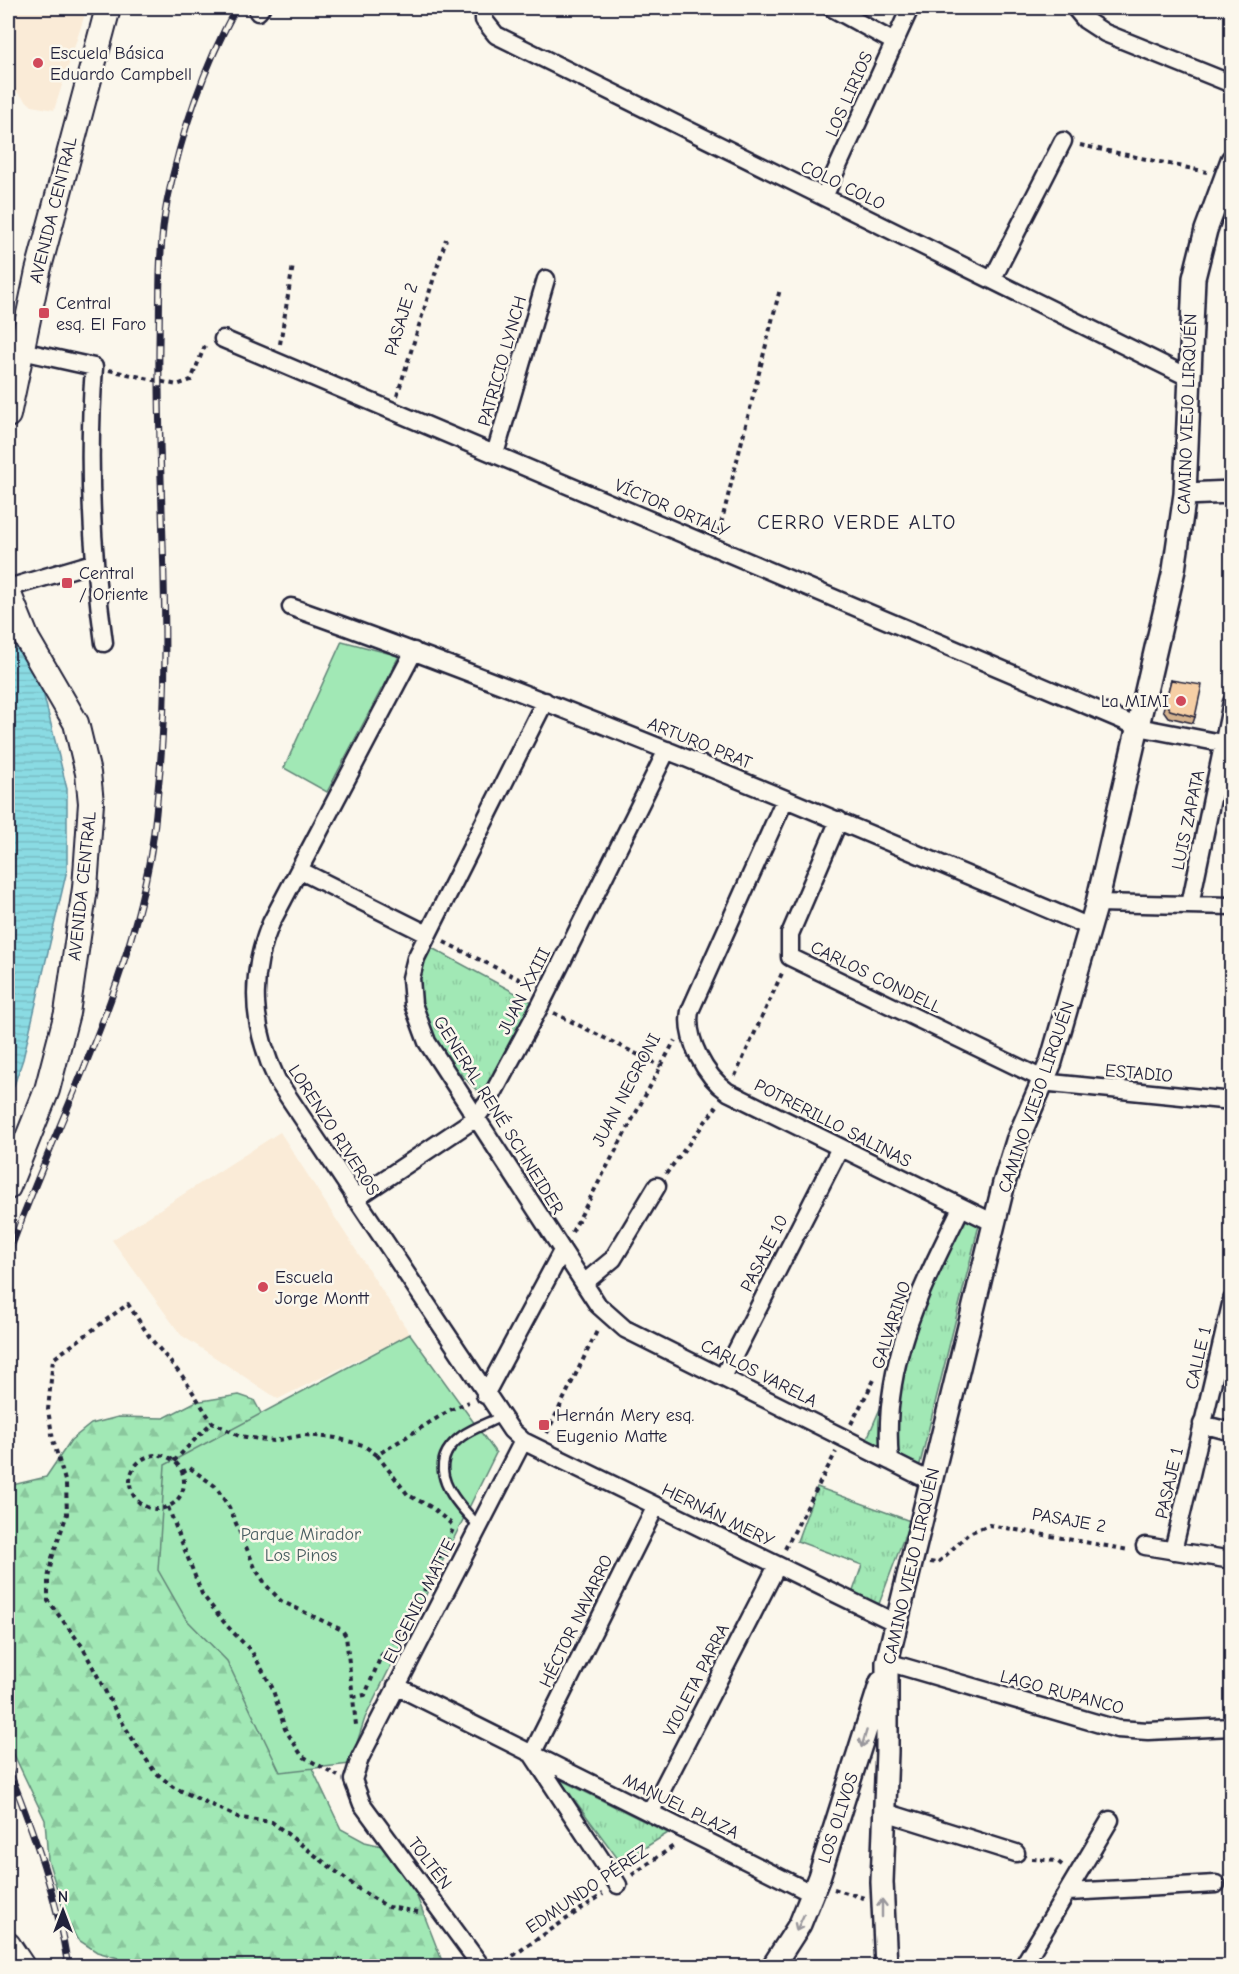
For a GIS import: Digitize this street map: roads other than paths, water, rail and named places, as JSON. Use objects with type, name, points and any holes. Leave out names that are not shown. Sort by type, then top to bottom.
[{"type":"main road","name":"AVENIDA CENTRAL","points":[[8,415],[13,349],[108,8]]},
{"type":"main road","name":"AVENIDA CENTRAL","points":[[8,590],[27,639],[76,723],[88,772],[90,812],[83,899],[67,1013],[47,1090],[8,1187]]},
{"type":"main road","points":[[8,1945],[22,1966]]},
{"type":"street","points":[[832,8],[894,42]]},
{"type":"street","name":"LOS LIRIOS","points":[[824,197],[910,8]]},
{"type":"street","points":[[1075,8],[1085,20],[1106,33],[1232,84]]},
{"type":"street","name":"COLO COLO","points":[[484,14],[496,35],[1190,378]]},
{"type":"street","points":[[992,280],[1063,141]]},
{"type":"street","name":"CAMINO VIEJO LIRQUÉN","points":[[886,1966],[882,1904],[887,1662],[994,1223],[1017,1141],[1044,1081],[1097,903],[1174,570],[1185,494],[1194,278],[1206,230],[1229,168]]},
{"type":"street","name":"PATRICIO LYNCH","points":[[495,454],[546,279]]},
{"type":"street","name":"VÍCTOR ORTALY","points":[[223,339],[1138,727]]},
{"type":"street","points":[[13,349],[94,367],[89,473],[93,563],[104,643]]},
{"type":"street","points":[[1185,494],[1232,492]]},
{"type":"street","points":[[8,590],[93,563]]},
{"type":"street","name":"ARTURO PRAT","points":[[291,607],[545,701],[839,820],[1090,927]]},
{"type":"street","name":"LORENZO RIVEROS","points":[[414,651],[271,923],[260,954],[254,990],[258,1030],[277,1080],[485,1395],[500,1417],[523,1441]]},
{"type":"street","name":"GENERAL RENÉ SCHNEIDER","points":[[545,701],[427,934],[416,958],[411,978],[417,1020],[434,1055],[584,1283]]},
{"type":"street","name":"LUIS ZAPATA","points":[[1190,905],[1227,744],[1232,702]]},
{"type":"street","points":[[1138,727],[1227,744]]},
{"type":"street","name":"JUAN XXIII","points":[[355,1199],[476,1118],[490,1099],[667,750]]},
{"type":"street","name":"POTRERILLO SALINAS","points":[[785,799],[690,1011],[689,1024],[693,1041],[715,1083],[840,1148],[994,1223]]},
{"type":"street","name":"CARLOS CONDELL","points":[[839,820],[790,934],[790,957],[1044,1081]]},
{"type":"street","points":[[299,870],[427,934]]},
{"type":"street","points":[[1097,903],[1232,906]]},
{"type":"street","name":"ESTADIO","points":[[1044,1081],[1071,1087],[1232,1101]]},
{"type":"street","name":"PASAJE 10","points":[[723,1377],[840,1148]]},
{"type":"street","points":[[584,1283],[612,1259],[657,1186]]},
{"type":"street","name":"GALVARINO","points":[[890,1461],[889,1405],[906,1329],[915,1302],[961,1208]]},
{"type":"street","points":[[485,1395],[562,1251]]},
{"type":"street","name":"CARLOS VARELA","points":[[584,1283],[606,1314],[625,1329],[930,1482]]},
{"type":"street","name":"CALLE 1","points":[[1202,1424],[1231,1304]]},
{"type":"street","points":[[1202,1424],[1232,1432]]},
{"type":"street","name":"PASAJE 1","points":[[1173,1551],[1202,1424]]},
{"type":"street","name":"HERNÁN MERY","points":[[523,1441],[896,1623]]},
{"type":"street","name":"EUGENIO MATTE","points":[[353,1780],[360,1758],[396,1686],[523,1441]]},
{"type":"street","name":"HÉCTOR NAVARRO","points":[[532,1754],[656,1506]]},
{"type":"street","points":[[1145,1546],[1232,1560]]},
{"type":"street","name":"VIOLETA PARRA","points":[[650,1813],[777,1566]]},
{"type":"street","name":"LAGO RUPANCO","points":[[887,1662],[1117,1729],[1148,1731],[1232,1727]]},
{"type":"street","name":"LOS OLIVOS","points":[[773,1966],[800,1924],[813,1894],[849,1789],[887,1662]]},
{"type":"street","name":"MANUEL PLAZA","points":[[396,1686],[813,1894]]},
{"type":"street","points":[[532,1754],[618,1885]]},
{"type":"street","name":"TOLTÉN","points":[[353,1780],[362,1804],[481,1966]]},
{"type":"street","points":[[849,1789],[870,1786],[885,1803],[1016,1853]]},
{"type":"street","points":[[1023,1966],[1110,1820]]},
{"type":"street","points":[[1068,1892],[1216,1884]]},
{"type":"lane","points":[[476,1532],[450,1494],[443,1478],[443,1466],[452,1446],[463,1435],[500,1417]]},
{"type":"water","points":[[8,623],[38,672],[67,789],[67,870],[23,1059],[8,1103]]},
{"type":"railway","points":[[8,1256],[85,1067],[121,971],[149,863],[163,734],[165,679],[159,400],[162,237],[167,202],[186,126],[213,54],[236,8]]},
{"type":"railway","points":[[8,1768],[44,1866],[58,1915],[68,1966]]},
{"type":"place","name":"Escuela Básica Eduardo Campbell","points":[[38,63]]},
{"type":"place","name":"Central esq. El Faro","points":[[44,313]]},
{"type":"place","name":"Central / Oriente","points":[[67,583]]},
{"type":"place","name":"La MIMI","points":[[1181,701]]},
{"type":"place","name":"Escuela Jorge Montt","points":[[263,1287]]},
{"type":"place","name":"Hernán Mery esq. Eugenio Matte","points":[[544,1425]]},
{"type":"district","name":"CERRO VERDE ALTO","points":[[857,522]]},
{"type":"park label","name":"Parque Mirador Los Pinos","points":[[301,1544]]}]
